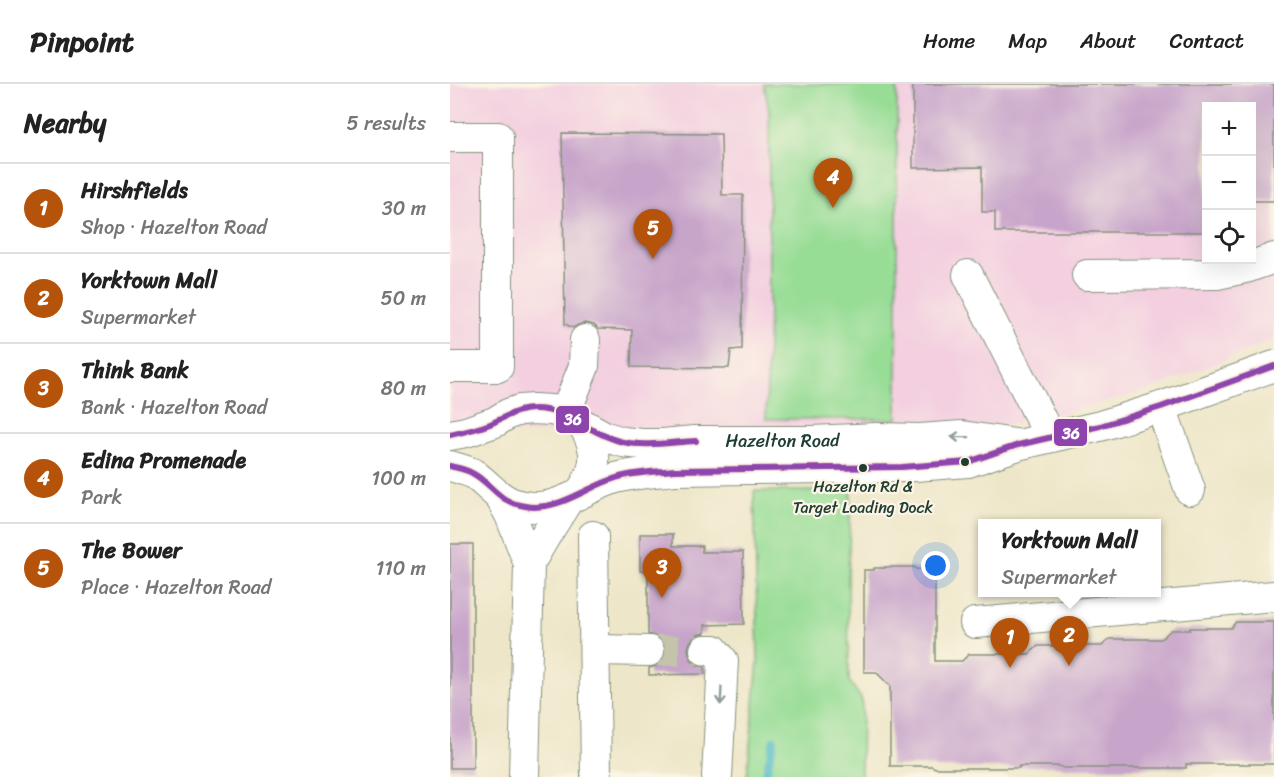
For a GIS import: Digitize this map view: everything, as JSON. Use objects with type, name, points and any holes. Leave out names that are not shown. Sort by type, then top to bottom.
[{"type":"street","points":[[450,137],[498,137],[498,367],[502,418],[485,435],[482,459],[485,472],[510,515],[529,564],[524,777]]},
{"type":"street","points":[[1087,275],[1217,274],[1249,267],[1274,258]]},
{"type":"street","points":[[968,275],[1050,437]]},
{"type":"street","points":[[529,564],[555,520],[588,482],[593,471],[594,448],[591,437],[574,419],[585,366],[585,339]]},
{"type":"street","name":"Hazelton Road","points":[[450,466],[470,472],[511,503],[539,508],[556,505],[617,478],[646,473],[675,470],[902,467],[968,462],[1018,445],[1100,426],[1161,407],[1274,366]]},
{"type":"street","points":[[450,367],[498,367]]},
{"type":"street","points":[[1161,407],[1190,490]]},
{"type":"street","name":"Hazelton Road","points":[[450,435],[466,432],[520,410],[534,408],[551,410],[574,419],[606,437],[642,444],[694,441],[920,439],[962,436],[1018,445]]},
{"type":"street","points":[[593,536],[596,777]]},
{"type":"street","points":[[975,623],[1274,596]]},
{"type":"street","points":[[595,650],[649,651]]},
{"type":"street","points":[[705,650],[714,650],[723,661],[717,777]]},
{"type":"shaded area","points":[[450,84],[1274,84],[1274,340],[1152,389],[1043,419],[952,434],[450,432]]},
{"type":"green space","points":[[764,84],[897,84],[897,419],[766,419],[769,305],[769,111]]},
{"type":"green space","points":[[754,491],[851,491],[848,580],[849,681],[862,700],[861,777],[747,777],[758,661]]},
{"type":"building","points":[[913,84],[1274,84],[1274,201],[1256,201],[1256,102],[1202,102],[1202,232],[995,232],[995,212],[982,212],[982,167],[913,168]]},
{"type":"building","points":[[562,133],[721,134],[722,195],[743,195],[742,349],[731,350],[729,368],[631,367],[632,330],[598,329],[594,325],[585,323],[573,328],[565,324]]},
{"type":"building","points":[[640,534],[673,534],[673,546],[702,546],[702,552],[743,552],[744,624],[705,625],[705,633],[696,635],[690,642],[688,649],[690,658],[696,665],[705,667],[705,674],[649,675],[649,668],[657,666],[663,660],[666,651],[664,642],[648,634],[648,571],[640,571]]},
{"type":"building","points":[[450,544],[473,544],[473,768],[450,768]]},
{"type":"building","points":[[885,567],[935,570],[935,661],[962,661],[969,654],[1029,654],[1038,646],[1102,646],[1109,639],[1161,639],[1171,630],[1231,628],[1236,622],[1274,622],[1274,764],[1186,764],[1186,768],[890,766],[890,686],[876,672],[864,672],[864,570]]},
{"type":"waterway","points":[[765,777],[774,740]]},
{"type":"tunnel","points":[[649,651],[705,650]]},
{"type":"transit line","name":"36","points":[[450,466],[479,477],[508,501],[537,507],[572,498],[616,478],[646,472],[902,467],[968,462],[1018,445],[1100,426],[1161,407],[1274,366]]},
{"type":"transit line","name":"36","points":[[450,435],[485,426],[516,412],[533,409],[568,417],[600,434],[623,442],[650,444],[696,441]]},
{"type":"place","name":"Edina Promenade","points":[[833,208]]},
{"type":"place","name":"The Bower","points":[[653,259]]},
{"type":"place","name":"Hazelton Rd & Target Loading Dock","points":[[863,468]]},
{"type":"place","name":"Think Bank","points":[[662,598]]},
{"type":"place","name":"Yorktown Mall","points":[[1069,666]]},
{"type":"place","name":"Hirshfields","points":[[1010,668]]}]
